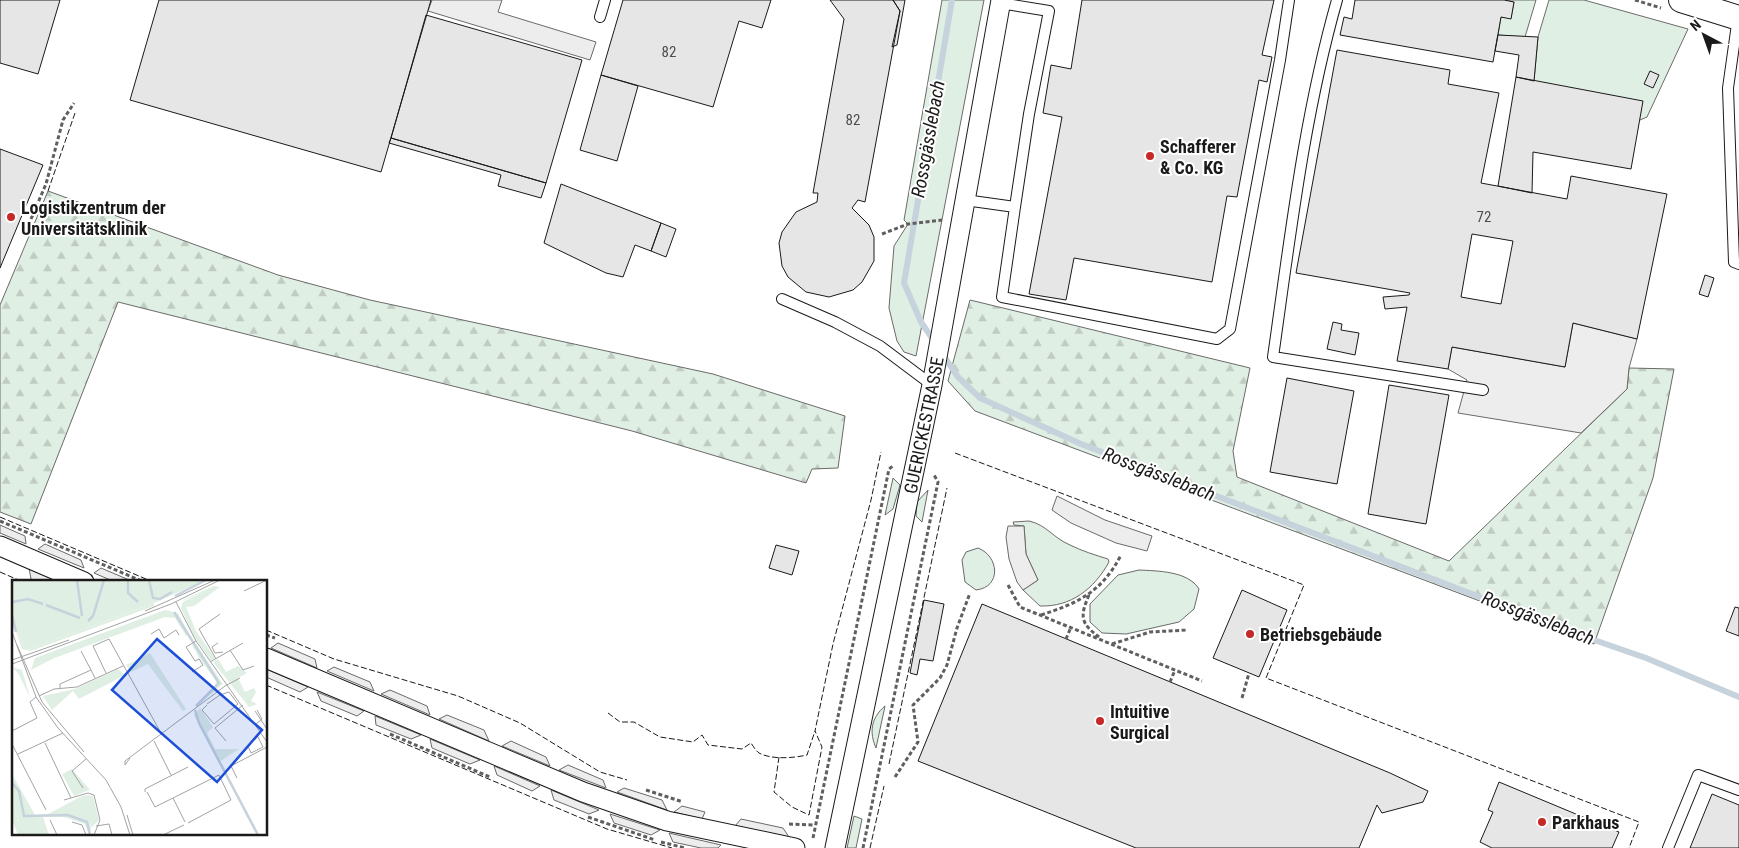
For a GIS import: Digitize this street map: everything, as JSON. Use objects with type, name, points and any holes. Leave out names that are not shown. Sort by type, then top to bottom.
[{"type":"street","points":[[1681,0],[1738,17]]},
{"type":"street","name":"GUERICKESTRASSE","points":[[835,848],[918,444],[934,376],[1001,1]]},
{"type":"street","points":[[0,546],[79,580]]},
{"type":"street","points":[[268,659],[583,792],[667,821],[804,844]]},
{"type":"lane","points":[[600,17],[605,0]]},
{"type":"lane","points":[[1052,0],[1029,114],[1002,297],[1217,339],[1230,329],[1280,60],[1289,0]]},
{"type":"lane","points":[[1338,0],[1325,43],[1293,215],[1273,357],[1482,390]]},
{"type":"lane","points":[[1001,1],[1049,11]]},
{"type":"lane","points":[[1738,17],[1728,88],[1734,262],[1739,264]]},
{"type":"lane","points":[[1728,88],[1739,92]]},
{"type":"lane","points":[[965,200],[1015,207]]},
{"type":"lane","points":[[782,299],[835,322],[934,376]]},
{"type":"lane","points":[[1668,848],[1698,775],[1739,790]]},
{"type":"path","points":[[31,219],[46,184],[63,120],[74,103]]},
{"type":"path","points":[[882,234],[908,224],[923,221]]},
{"type":"path","points":[[804,844],[815,825],[889,469],[918,444],[938,482],[863,848]]},
{"type":"path","points":[[0,521],[139,580]]},
{"type":"path","points":[[1041,615],[1073,605],[1089,595],[1116,565],[1121,556]]},
{"type":"path","points":[[1008,585],[1020,606],[1202,681]]},
{"type":"path","points":[[896,778],[918,742],[913,705],[940,678],[947,666],[957,628],[970,594]]},
{"type":"path","points":[[1089,595],[1083,609],[1082,618],[1088,630],[1104,641]]},
{"type":"path","points":[[1066,639],[1071,627]]},
{"type":"path","points":[[1112,644],[1150,632],[1188,630]]},
{"type":"path","points":[[268,636],[284,642]]},
{"type":"path","points":[[1170,682],[1174,670]]},
{"type":"path","points":[[1242,698],[1249,673]]},
{"type":"path","points":[[644,790],[690,804]]},
{"type":"path","points":[[785,824],[815,825]]},
{"type":"green space","points":[[942,0],[984,0],[916,356],[904,352],[897,341],[889,308],[894,246],[908,224],[904,220]]},
{"type":"green space","points":[[1504,0],[1536,0],[1525,37],[1498,35],[1501,17],[1511,18],[1514,2]]},
{"type":"green space","points":[[1549,0],[1584,0],[1688,29],[1647,117],[1640,120],[1534,81],[1538,37]]},
{"type":"green space","points":[[48,191],[278,275],[370,300],[713,374],[845,416],[838,468],[812,469],[806,483],[632,431],[118,302],[31,524],[0,512],[0,305]]},
{"type":"green space","points":[[970,300],[1250,368],[1233,451],[1237,477],[1449,561],[1627,389],[1629,368],[1674,369],[1653,478],[1594,644],[975,411],[948,381]]},
{"type":"green space","points":[[893,478],[900,485],[893,509],[885,515]]},
{"type":"green space","points":[[928,490],[922,522],[916,516],[917,502]]},
{"type":"green space","points":[[1029,521],[1041,525],[1064,542],[1108,559],[1109,562],[1103,572],[1089,588],[1072,600],[1051,606],[1040,606],[1023,590],[1038,580],[1026,554],[1024,526],[1014,525],[1013,522]]},
{"type":"green space","points":[[978,548],[990,558],[995,571],[994,578],[990,583],[984,588],[976,590],[965,582],[962,560],[966,552]]},
{"type":"green space","points":[[1139,570],[1172,573],[1194,583],[1199,589],[1194,609],[1179,622],[1126,634],[1102,633],[1090,622],[1090,604],[1118,575]]},
{"type":"green space","points":[[885,706],[876,748],[872,736],[874,720]]},
{"type":"green space","points":[[854,816],[862,819],[856,848],[847,848]]},
{"type":"shaded area","points":[[432,0],[502,0],[498,12],[596,42],[590,60],[428,11]]},
{"type":"shaded area","points":[[1573,323],[1637,339],[1629,368],[1627,389],[1581,433],[1458,413],[1467,380],[1448,369],[1452,347],[1565,367]]},
{"type":"shaded area","points":[[1057,496],[1105,520],[1152,536],[1147,551],[1116,543],[1071,523],[1052,510]]},
{"type":"shaded area","points":[[0,525],[25,536],[26,544],[0,533]]},
{"type":"shaded area","points":[[1008,526],[1024,526],[1026,554],[1038,580],[1023,590],[1017,582],[1009,559],[1006,537]]},
{"type":"shaded area","points":[[45,544],[81,560],[84,568],[38,549]]},
{"type":"shaded area","points":[[29,568],[54,580],[34,580],[31,579]]},
{"type":"shaded area","points":[[101,568],[129,580],[110,580],[94,573]]},
{"type":"shaded area","points":[[278,643],[315,659],[317,668],[271,648]]},
{"type":"shaded area","points":[[334,667],[370,682],[374,691],[327,671]]},
{"type":"shaded area","points":[[268,670],[308,687],[300,692],[268,678]]},
{"type":"shaded area","points":[[390,690],[427,706],[430,715],[381,694]]},
{"type":"shaded area","points":[[317,692],[364,711],[357,716],[321,701]]},
{"type":"shaded area","points":[[447,715],[484,730],[489,741],[439,719]]},
{"type":"shaded area","points":[[375,716],[421,735],[411,739],[376,725]]},
{"type":"shaded area","points":[[430,739],[480,760],[470,764],[432,748]]},
{"type":"shaded area","points":[[511,741],[546,757],[550,766],[502,746]]},
{"type":"shaded area","points":[[568,765],[603,780],[606,788],[559,770]]},
{"type":"shaded area","points":[[494,766],[540,786],[532,791],[497,775]]},
{"type":"shaded area","points":[[624,788],[662,800],[667,810],[617,792]]},
{"type":"shaded area","points":[[551,790],[599,810],[589,814],[554,800]]},
{"type":"shaded area","points":[[682,806],[705,812],[702,819],[674,812]]},
{"type":"shaded area","points":[[610,814],[660,830],[651,835],[614,823]]},
{"type":"shaded area","points":[[741,819],[783,828],[789,837],[735,826]]},
{"type":"shaded area","points":[[669,833],[721,845],[718,848],[701,848],[673,842]]},
{"type":"building","points":[[0,0],[60,0],[38,74],[0,63]]},
{"type":"building","points":[[159,0],[431,0],[381,172],[130,100]]},
{"type":"building","points":[[623,0],[771,0],[762,28],[739,21],[713,107],[601,75]]},
{"type":"building","points":[[830,0],[893,0],[900,11],[865,202],[858,200],[852,208],[869,225],[874,237],[874,261],[862,282],[853,290],[829,297],[806,292],[788,277],[782,266],[779,243],[782,232],[796,212],[817,202],[818,193],[813,193],[844,19]]},
{"type":"building","points":[[893,0],[905,0],[897,45],[892,47],[900,11]]},
{"type":"building","name":"Schafferer & Co. KG","points":[[1082,0],[1274,0],[1262,55],[1272,57],[1267,82],[1259,80],[1237,197],[1227,196],[1212,282],[1074,258],[1066,300],[1029,294],[1062,117],[1043,113],[1051,65],[1071,69]]},
{"type":"building","points":[[1355,0],[1504,0],[1514,2],[1511,19],[1501,17],[1493,62],[1340,35],[1344,17],[1352,19]]},
{"type":"building","points":[[426,15],[582,60],[546,183],[391,138]]},
{"type":"building","points":[[1498,35],[1538,37],[1534,81],[1516,77],[1519,55],[1495,51]]},
{"type":"building","points":[[1337,50],[1450,70],[1448,84],[1499,93],[1481,183],[1567,199],[1571,176],[1667,194],[1637,339],[1573,323],[1565,367],[1452,347],[1448,369],[1397,361],[1407,307],[1385,309],[1383,297],[1409,295],[1410,293],[1296,273]],"holes":[[[1472,234],[1513,241],[1501,304],[1461,297]]]},
{"type":"building","points":[[1650,71],[1659,75],[1653,88],[1644,84]]},
{"type":"building","points":[[601,75],[638,86],[617,161],[580,150]]},
{"type":"building","points":[[1516,77],[1643,101],[1631,169],[1533,152],[1532,193],[1498,186]]},
{"type":"building","points":[[391,138],[546,183],[541,198],[498,186],[501,175],[389,143]]},
{"type":"building","name":"Logistikzentrum der Universitätsklinik","points":[[0,149],[43,165],[0,268]]},
{"type":"building","points":[[561,184],[661,223],[651,251],[635,245],[623,277],[606,273],[544,243]]},
{"type":"building","points":[[661,223],[676,229],[666,257],[651,251]]},
{"type":"building","points":[[1705,275],[1714,278],[1708,297],[1699,294]]},
{"type":"building","points":[[1333,322],[1342,324],[1341,330],[1359,333],[1355,355],[1327,349]]},
{"type":"building","points":[[1287,378],[1354,391],[1337,484],[1270,472]]},
{"type":"building","points":[[1389,385],[1449,395],[1426,524],[1368,514]]},
{"type":"building","points":[[776,545],[799,551],[792,575],[769,568]]},
{"type":"building","name":"Betriebsgebäude","points":[[1242,590],[1287,610],[1259,677],[1213,658]]},
{"type":"building","points":[[924,600],[944,604],[933,661],[920,659],[917,675],[910,673]]},
{"type":"building","name":"Intuitive Surgical","points":[[982,604],[1390,773],[1428,791],[1423,802],[1382,813],[1377,805],[1359,848],[1136,848],[918,761]]},
{"type":"building","points":[[1735,607],[1739,608],[1739,636],[1726,631]]},
{"type":"building","name":"Parkhaus","points":[[1499,782],[1619,832],[1612,848],[1492,848],[1480,842],[1493,812],[1488,810]]},
{"type":"building","points":[[1712,794],[1739,805],[1739,848],[1690,848]]},
{"type":"waterway","name":"Rossgässlebach","points":[[936,344],[921,322],[904,283],[952,0]]},
{"type":"waterway","name":"Rossgässlebach","points":[[941,352],[958,377],[980,398],[1081,444],[1571,632],[1646,658],[1739,697]]},
{"type":"fence","points":[[48,191],[75,113]]},
{"type":"fence","points":[[779,757],[774,792],[792,807],[809,815],[822,747],[815,731],[833,644],[871,500],[881,452]]},
{"type":"fence","points":[[955,453],[1304,585],[1266,678],[1639,822],[1629,848]]},
{"type":"fence","points":[[889,764],[947,488]]},
{"type":"fence","points":[[0,517],[148,580]]},
{"type":"fence","points":[[0,572],[18,580]]},
{"type":"fence","points":[[268,631],[334,659],[458,696],[520,723],[600,772],[627,780]]},
{"type":"fence","points":[[268,686],[607,829],[672,848]]},
{"type":"fence","points":[[608,713],[620,722],[634,722],[660,737],[693,742],[702,735],[708,745],[742,749],[751,743],[759,753],[776,758],[807,755],[815,731]]},
{"type":"fence","points":[[870,848],[884,786]]},
{"type":"place","name":"Schafferer & Co. KG","points":[[1150,156]]},
{"type":"place","name":"Logistikzentrum der Universitätsklinik","points":[[11,217]]},
{"type":"place","name":"Betriebsgebäude","points":[[1250,634]]},
{"type":"place","name":"Intuitive Surgical","points":[[1100,721]]},
{"type":"place","name":"Parkhaus","points":[[1542,822]]}]
